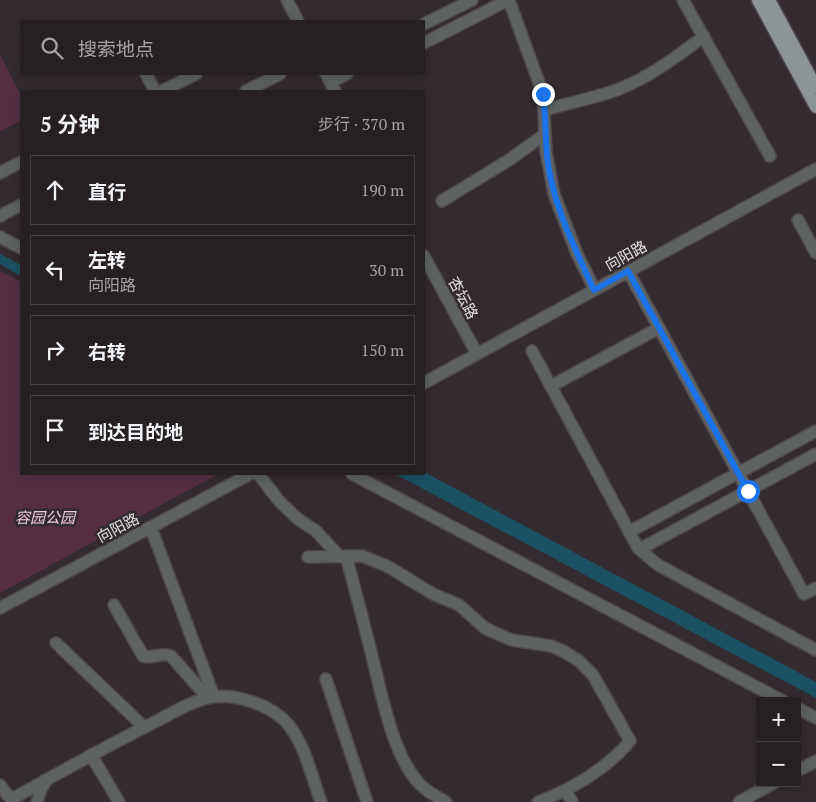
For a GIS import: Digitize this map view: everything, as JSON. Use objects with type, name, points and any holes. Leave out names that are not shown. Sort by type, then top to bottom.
[{"type":"main road","points":[[758,0],[816,107]]},
{"type":"main road","points":[[769,0],[816,87]]},
{"type":"street","points":[[287,0],[297,20]]},
{"type":"street","points":[[425,24],[472,0]]},
{"type":"street","points":[[425,42],[509,0],[543,94],[549,173],[554,194],[594,290]]},
{"type":"street","points":[[683,0],[770,156]]},
{"type":"street","points":[[544,110],[619,89],[666,64],[704,36]]},
{"type":"street","points":[[147,75],[154,90]]},
{"type":"street","points":[[164,90],[194,75]]},
{"type":"street","points":[[248,90],[278,75]]},
{"type":"street","points":[[331,82],[345,75]]},
{"type":"street","points":[[442,201],[509,160],[546,134]]},
{"type":"street","points":[[0,173],[20,163]]},
{"type":"street","name":"向阳路","points":[[425,382],[816,169]]},
{"type":"street","points":[[0,216],[20,206]]},
{"type":"street","points":[[798,220],[816,253]]},
{"type":"street","points":[[0,237],[20,247]]},
{"type":"street","name":"杏坛路","points":[[425,258],[476,354]]},
{"type":"street","points":[[628,271],[804,594],[816,588]]},
{"type":"street","points":[[550,386],[659,328]]},
{"type":"street","points":[[532,351],[629,532],[640,549],[658,565],[816,650]]},
{"type":"street","points":[[629,532],[816,431]]},
{"type":"street","points":[[640,549],[816,454]]},
{"type":"street","name":"向阳路","points":[[0,608],[248,475]]},
{"type":"street","points":[[259,475],[280,502],[298,519],[316,530],[343,556],[399,752],[417,782],[436,799],[446,802]]},
{"type":"street","points":[[354,475],[775,697]]},
{"type":"street","points":[[151,528],[211,697]]},
{"type":"street","points":[[308,557],[362,556],[386,566],[433,594],[459,605],[485,628],[512,640],[551,646],[563,651],[587,668],[601,688],[630,741],[610,762],[566,791],[538,802]]},
{"type":"street","points":[[114,605],[143,656],[166,654],[171,656],[211,697]]},
{"type":"street","points":[[56,643],[144,727]]},
{"type":"street","points":[[326,679],[367,802]]},
{"type":"street","points":[[0,785],[12,801],[47,779],[144,727],[200,700],[211,697],[238,699],[257,703],[274,712],[285,721],[299,741],[321,802]]},
{"type":"street","points":[[801,710],[816,718]]},
{"type":"street","points":[[91,755],[119,802]]},
{"type":"street","points":[[801,769],[816,761]]},
{"type":"street","points":[[37,802],[41,789],[47,779]]},
{"type":"street","points":[[739,802],[767,787]]},
{"type":"street","points":[[566,791],[572,802]]},
{"type":"green space","points":[[0,54],[20,94],[20,121],[0,131]]},
{"type":"green space","name":"容园公园","points":[[0,271],[20,281],[20,475],[216,475],[0,593]]},
{"type":"water","points":[[0,254],[20,264],[20,275],[0,264]]},
{"type":"water","points":[[425,473],[816,682],[816,698],[397,475],[425,475]]},
{"type":"route","points":[[543,94],[546,152],[554,194],[594,290],[628,271],[748,491]]}]
